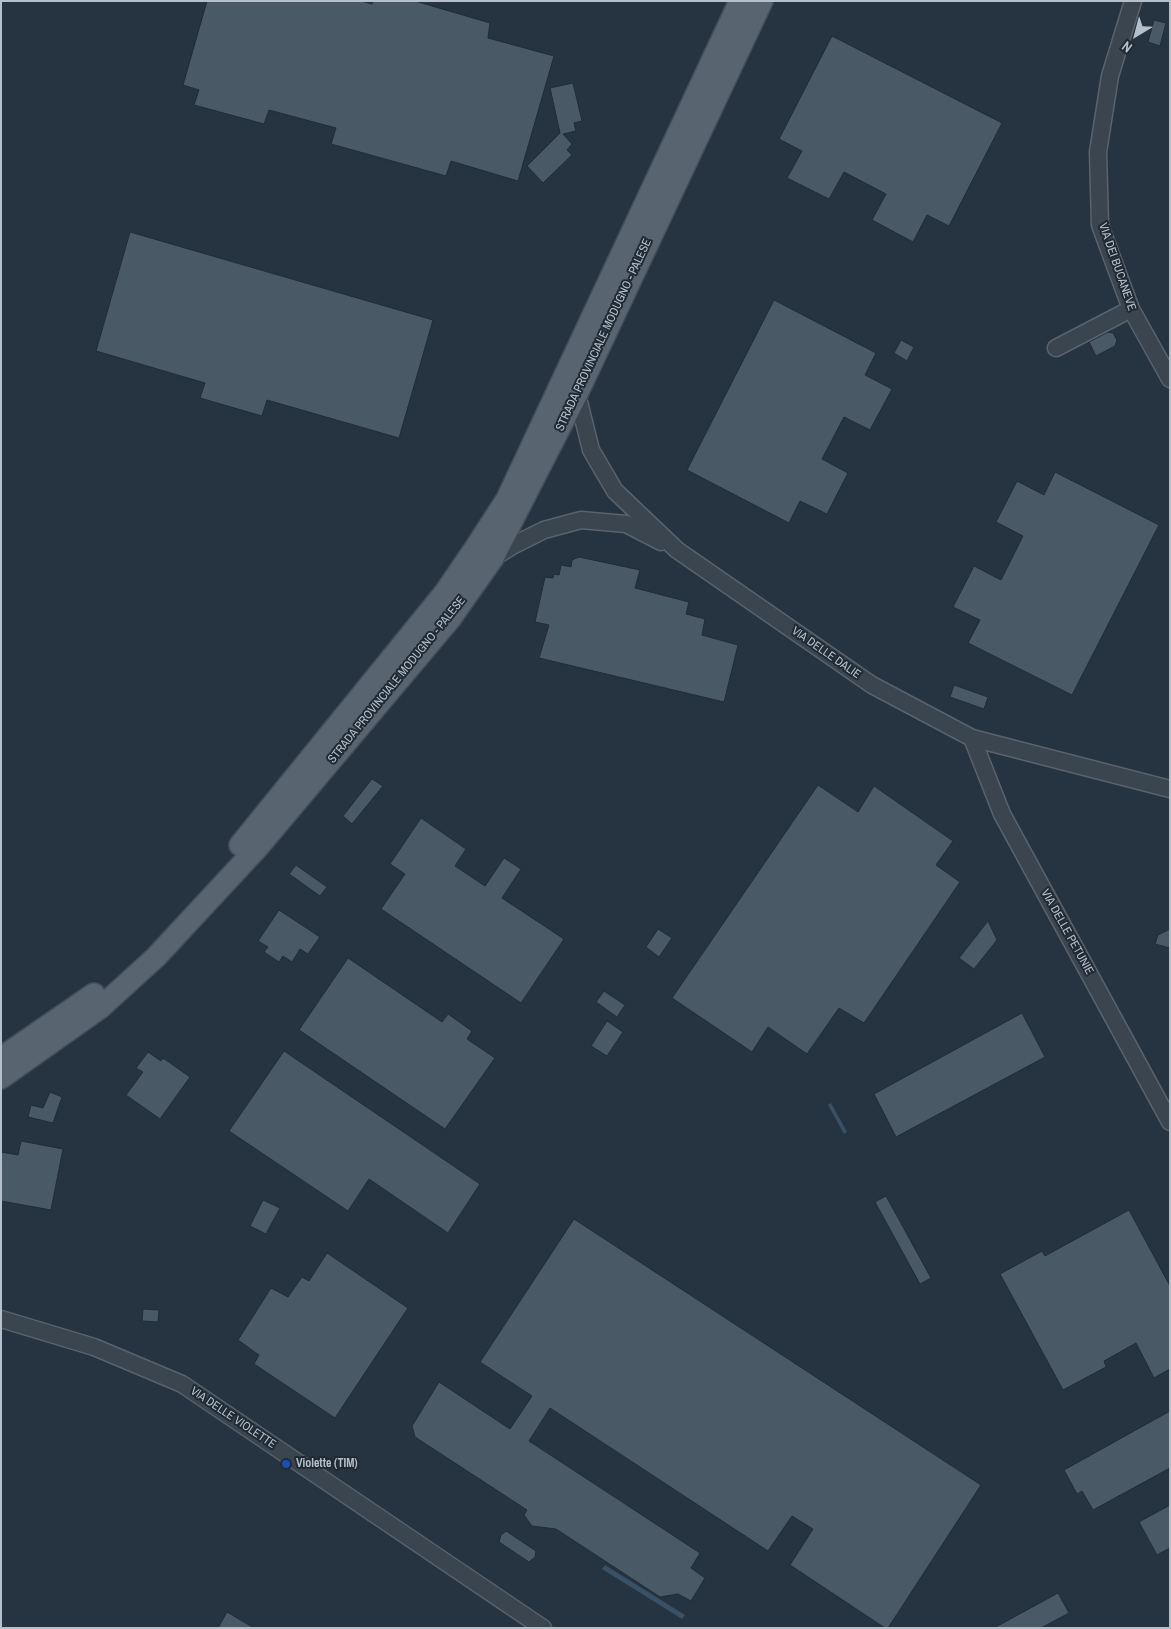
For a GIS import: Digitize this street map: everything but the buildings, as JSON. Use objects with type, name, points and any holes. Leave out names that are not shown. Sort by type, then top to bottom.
[{"type":"main road","name":"STRADA PROVINCIALE MODUGNO - PALESE","points":[[1,1058],[91,997],[146,946],[248,837],[456,577],[507,498],[740,1]]},
{"type":"main road","name":"STRADA PROVINCIALE MODUGNO - PALESE","points":[[1,1078],[100,1008],[156,957],[259,846],[450,619],[493,558],[577,394],[762,1]]},
{"type":"street","name":"VIA DEI BUCANEVE","points":[[1133,1],[1110,76],[1098,152],[1100,225],[1131,309],[1170,379]]},
{"type":"street","points":[[1056,348],[1131,309]]},
{"type":"street","name":"VIA DELLE DALIE","points":[[577,394],[591,450],[615,491],[677,550],[872,685],[972,738],[1170,789]]},
{"type":"street","points":[[493,558],[544,530],[581,520],[626,524],[677,550]]},
{"type":"street","name":"VIA DELLE PETUNIE","points":[[972,738],[1002,814],[1170,1122]]},
{"type":"street","name":"VIA DELLE VIOLETTE","points":[[1,1319],[94,1348],[182,1384],[542,1628]]},
{"type":"water","points":[[831,1103],[847,1132],[844,1134],[828,1105]]},
{"type":"water","points":[[605,1565],[685,1615],[682,1619],[602,1569]]},
{"type":"place","name":"Violette (TIM)","points":[[286,1464]]}]
